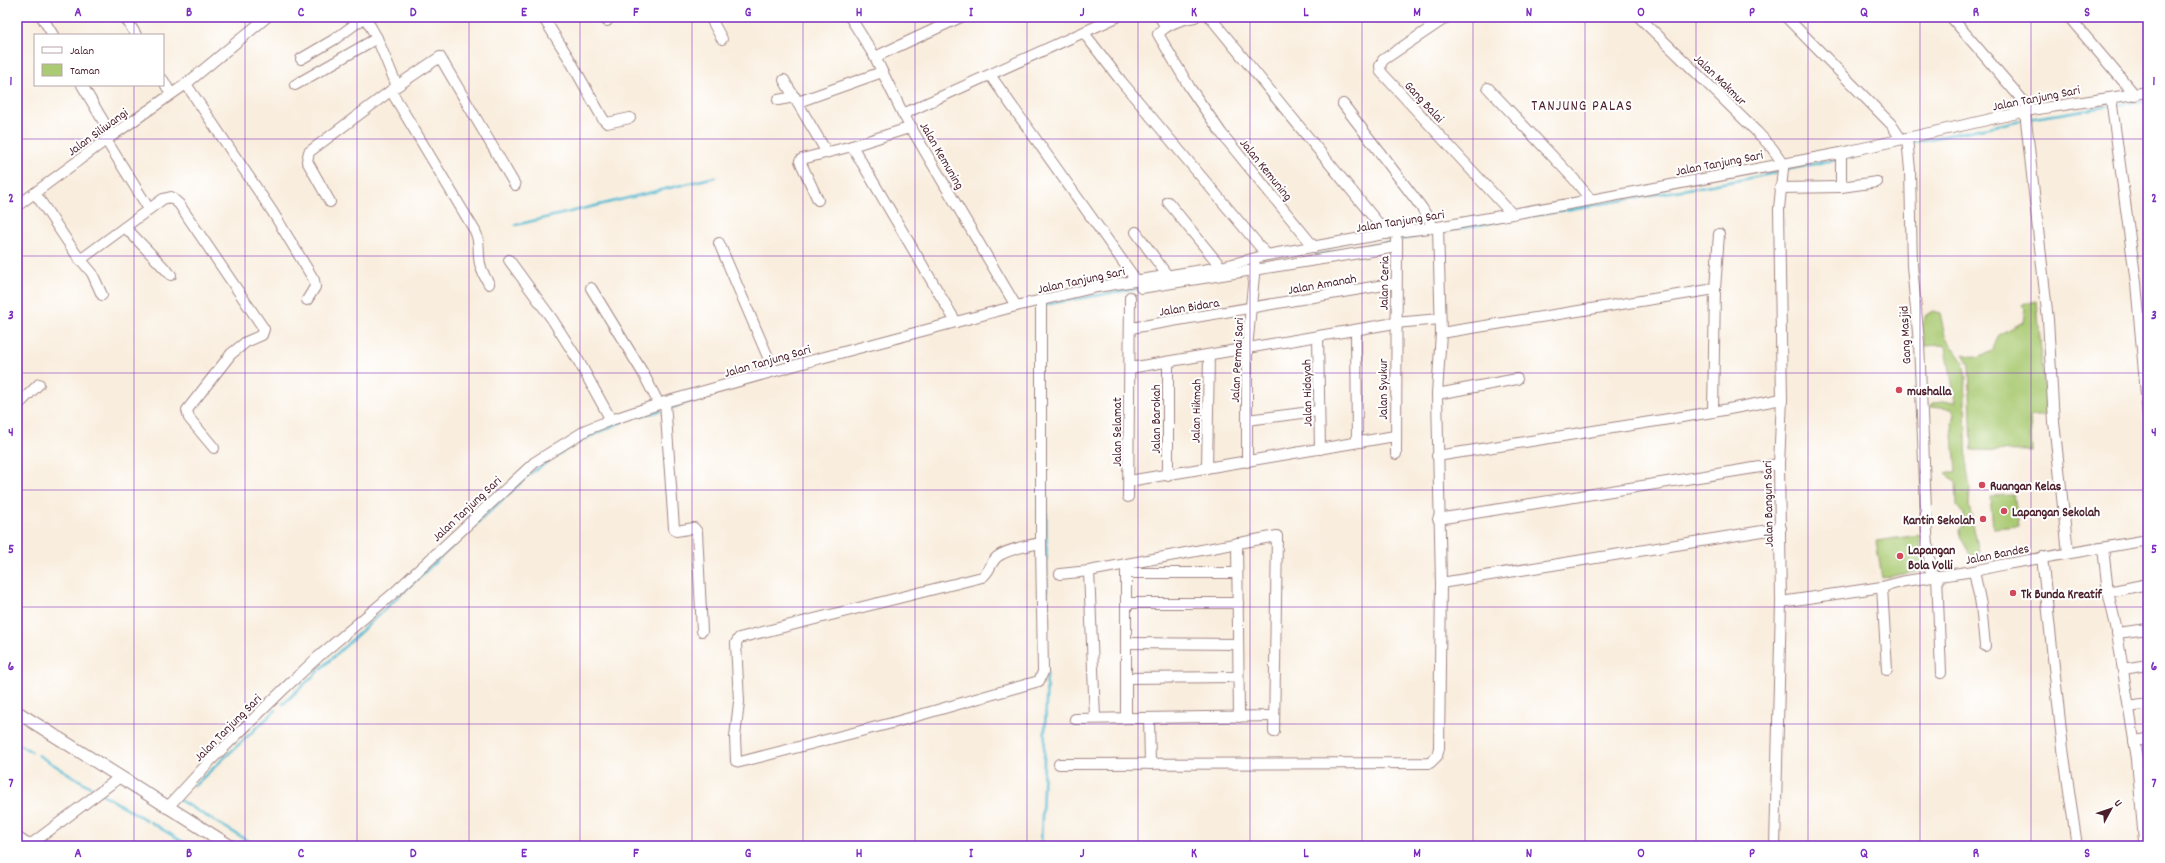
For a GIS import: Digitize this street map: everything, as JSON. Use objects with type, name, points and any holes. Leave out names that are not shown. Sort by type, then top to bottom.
[{"type":"main road","points":[[17,712],[167,808],[230,846]]},
{"type":"street","points":[[42,17],[52,34]]},
{"type":"street","points":[[125,17],[135,34]]},
{"type":"street","name":"Jalan Siliwangi","points":[[17,206],[109,138],[186,84],[267,17]]},
{"type":"street","points":[[301,59],[335,39],[365,17],[377,38],[394,89],[480,241],[479,257],[488,284]]},
{"type":"street","points":[[543,17],[570,60],[603,119],[607,123],[612,123],[630,118]]},
{"type":"street","points":[[710,17],[722,39]]},
{"type":"street","name":"Jalan Kemuning","points":[[850,17],[875,57],[904,114],[1016,306]]},
{"type":"street","points":[[875,57],[961,17]]},
{"type":"street","points":[[904,114],[1118,17]]},
{"type":"street","points":[[1163,21],[1195,17]]},
{"type":"street","points":[[1136,232],[1164,279],[1394,239],[1210,17]]},
{"type":"street","name":"Gang Balai","points":[[1447,17],[1410,44],[1383,60],[1380,66],[1381,72],[1512,214]]},
{"type":"street","name":"Jalan Makmur","points":[[1639,17],[1757,132],[1772,148],[1782,168]]},
{"type":"street","points":[[1951,17],[2027,114],[2048,320],[2054,422],[2068,553]]},
{"type":"street","points":[[2069,17],[2135,95]]},
{"type":"street","points":[[1788,19],[1904,139]]},
{"type":"street","name":"Jalan Kemuning","points":[[1163,21],[1158,34],[1190,88],[1222,134],[1314,247]]},
{"type":"street","points":[[1084,33],[1121,81],[1268,255]]},
{"type":"street","points":[[295,85],[377,38]]},
{"type":"street","points":[[330,202],[307,162],[309,152],[440,57],[515,185]]},
{"type":"street","points":[[778,100],[796,99],[882,72]]},
{"type":"street","points":[[990,75],[1139,284]]},
{"type":"street","points":[[784,80],[826,151]]},
{"type":"street","points":[[164,82],[171,94]]},
{"type":"street","points":[[186,84],[272,211],[314,280],[315,287],[307,300]]},
{"type":"street","points":[[83,86],[109,138],[149,209]]},
{"type":"street","points":[[1488,88],[1573,178],[1591,200]]},
{"type":"street","name":"Jalan Tanjung Sari","points":[[167,808],[210,761],[284,689],[395,592],[535,462],[588,429],[611,420],[662,403],[774,371],[1016,306],[1041,304],[1221,267],[1255,264],[1268,255],[1314,247],[1394,239],[1436,227],[1782,168],[1841,156],[1904,139],[2027,114],[2111,100],[2148,92]]},
{"type":"street","points":[[2111,100],[2136,283],[2148,416]]},
{"type":"street","points":[[1059,764],[1430,763],[1437,756],[1439,748],[1441,583],[1438,519],[1437,394],[1441,333],[1436,227],[1344,104]]},
{"type":"street","points":[[818,200],[800,161],[826,151],[852,146],[912,127]]},
{"type":"street","name":"Gang Masjid","points":[[1904,139],[1910,170],[1912,266],[1919,343],[1927,526],[1934,576],[1941,673]]},
{"type":"street","points":[[852,146],[956,322]]},
{"type":"street","points":[[1841,156],[1841,187]]},
{"type":"street","name":"Jalan Bangun Sari","points":[[1775,846],[1781,528],[1779,464],[1782,399],[1779,209],[1782,168]]},
{"type":"street","points":[[1780,188],[1841,187],[1876,182]]},
{"type":"street","points":[[35,193],[80,260],[92,273],[102,294]]},
{"type":"street","points":[[80,260],[167,197],[174,199],[264,330],[262,335],[246,342],[232,354],[187,410],[189,418],[214,448]]},
{"type":"street","points":[[1168,202],[1221,267]]},
{"type":"street","points":[[125,227],[171,275]]},
{"type":"street","points":[[1713,412],[1715,289],[1719,234]]},
{"type":"street","name":"Jalan Ceria","points":[[1394,239],[1396,283],[1395,324]]},
{"type":"street","points":[[719,243],[774,371]]},
{"type":"street","points":[[509,260],[567,343],[611,420]]},
{"type":"street","name":"Jalan Permai Sari","points":[[1247,462],[1248,348],[1255,264]]},
{"type":"street","name":"Jalan Amanah","points":[[1252,309],[1396,283]]},
{"type":"street","points":[[591,288],[662,403],[674,528],[676,531],[694,528],[697,532],[702,631]]},
{"type":"street","points":[[1441,333],[1715,289]]},
{"type":"street","name":"Jalan Selamat","points":[[1128,497],[1131,328],[1130,297]]},
{"type":"street","points":[[1041,304],[1041,543],[1043,672],[1039,681],[892,723],[740,762],[736,761],[735,744],[739,702],[736,643],[739,638],[982,576],[987,574],[992,563],[1000,555],[1041,543]]},
{"type":"street","name":"Jalan Bidara","points":[[1131,328],[1252,309]]},
{"type":"street","points":[[1130,368],[1318,336],[1395,324],[1440,319]]},
{"type":"street","name":"Jalan Syukur","points":[[1395,324],[1396,454]]},
{"type":"street","points":[[1356,330],[1357,442]]},
{"type":"street","name":"Jalan Hidayah","points":[[1318,336],[1318,412],[1320,449]]},
{"type":"street","name":"Jalan Hikmah","points":[[1207,468],[1209,355]]},
{"type":"street","name":"Jalan Barokah","points":[[1168,362],[1168,476]]},
{"type":"street","points":[[1437,394],[1517,378]]},
{"type":"street","points":[[17,406],[39,384]]},
{"type":"street","points":[[1437,456],[1713,412],[1782,399]]},
{"type":"street","points":[[1247,420],[1318,412]]},
{"type":"street","points":[[1129,481],[1168,476],[1395,436]]},
{"type":"street","points":[[1438,519],[1779,464]]},
{"type":"street","points":[[1441,583],[1781,528]]},
{"type":"street","points":[[1126,568],[1237,543],[1277,536],[1274,732]]},
{"type":"street","name":"Jalan Bandes","points":[[1780,602],[1882,588],[1905,581],[1974,571],[2068,553],[2148,540]]},
{"type":"street","points":[[1237,543],[1239,717]]},
{"type":"street","points":[[2103,548],[2108,592],[2117,633],[2134,741],[2143,777],[2145,814],[2144,841],[2148,844]]},
{"type":"street","points":[[2042,558],[2063,749],[2077,846]]},
{"type":"street","points":[[1126,568],[1126,718]]},
{"type":"street","points":[[1060,574],[1126,568],[1237,572]]},
{"type":"street","points":[[1089,571],[1095,718]]},
{"type":"street","points":[[1974,571],[1981,605],[1985,646]]},
{"type":"street","points":[[2108,592],[2148,584]]},
{"type":"street","points":[[1882,588],[1887,670]]},
{"type":"street","points":[[1126,604],[1238,603]]},
{"type":"street","points":[[2117,633],[2148,629]]},
{"type":"street","points":[[1126,643],[1238,644]]},
{"type":"street","points":[[2123,669],[2148,665]]},
{"type":"street","points":[[1126,678],[1238,677]]},
{"type":"street","points":[[2129,706],[2148,704]]},
{"type":"street","points":[[1075,719],[1274,716]]},
{"type":"street","points":[[1149,718],[1150,764]]},
{"type":"street","points":[[2134,741],[2148,739]]},
{"type":"street","points":[[17,837],[27,844],[34,842],[120,777]]},
{"type":"green space","points":[[2037,301],[2046,416],[2030,416],[2032,451],[1972,450],[1969,364],[1963,354],[1979,358],[1992,351],[1999,335],[2023,322],[2025,309],[2023,304]]},
{"type":"green space","points":[[1934,311],[1940,313],[1945,336],[1963,362],[1966,377],[1965,402],[1967,470],[1970,488],[1969,505],[1979,552],[1977,556],[1970,555],[1960,536],[1959,530],[1963,525],[1963,514],[1957,506],[1956,481],[1946,474],[1949,472],[1956,472],[1952,422],[1954,414],[1951,409],[1931,407],[1932,403],[1955,401],[1946,347],[1941,345],[1925,346],[1922,325],[1926,315]]},
{"type":"green space","name":"Lapangan Sekolah","points":[[2014,495],[2019,526],[1993,528],[1990,496]]},
{"type":"green space","name":"Lapangan Bola Volli","points":[[1919,535],[1925,570],[1882,578],[1876,541]]},
{"type":"waterway","points":[[2115,105],[2148,101]]},
{"type":"waterway","points":[[2028,119],[2110,106]]},
{"type":"waterway","points":[[1910,143],[2023,120]]},
{"type":"waterway","points":[[1844,158],[1905,144]]},
{"type":"waterway","points":[[1785,170],[1839,159]]},
{"type":"waterway","points":[[1525,217],[1780,172]]},
{"type":"waterway","points":[[516,225],[715,177]]},
{"type":"waterway","points":[[1441,232],[1505,220]]},
{"type":"waterway","points":[[1399,240],[1436,233]]},
{"type":"waterway","points":[[1317,255],[1395,241]]},
{"type":"waterway","points":[[1043,305],[1139,288]]},
{"type":"waterway","points":[[669,409],[702,397]]},
{"type":"waterway","points":[[634,417],[661,411]]},
{"type":"waterway","points":[[283,704],[531,473],[576,443],[623,421]]},
{"type":"waterway","points":[[1046,489],[1047,610]]},
{"type":"waterway","points":[[1041,846],[1047,673]]},
{"type":"waterway","points":[[194,786],[276,710]]},
{"type":"waterway","points":[[17,743],[32,752]]},
{"type":"waterway","points":[[38,755],[97,791]]},
{"type":"waterway","points":[[102,794],[146,820]]},
{"type":"waterway","points":[[179,800],[257,846]]},
{"type":"waterway","points":[[150,822],[190,846]]},
{"type":"place","name":"mushalla","points":[[1899,390]]},
{"type":"place","name":"Ruangan Kelas","points":[[1982,485]]},
{"type":"place","name":"Lapangan Sekolah","points":[[2004,511]]},
{"type":"place","name":"Kantin Sekolah","points":[[1983,519]]},
{"type":"place","name":"Lapangan Bola Volli","points":[[1900,556]]},
{"type":"place","name":"Tk Bunda Kreatif","points":[[2013,593]]},
{"type":"district","name":"TANJUNG PALAS","points":[[1582,105]]}]
